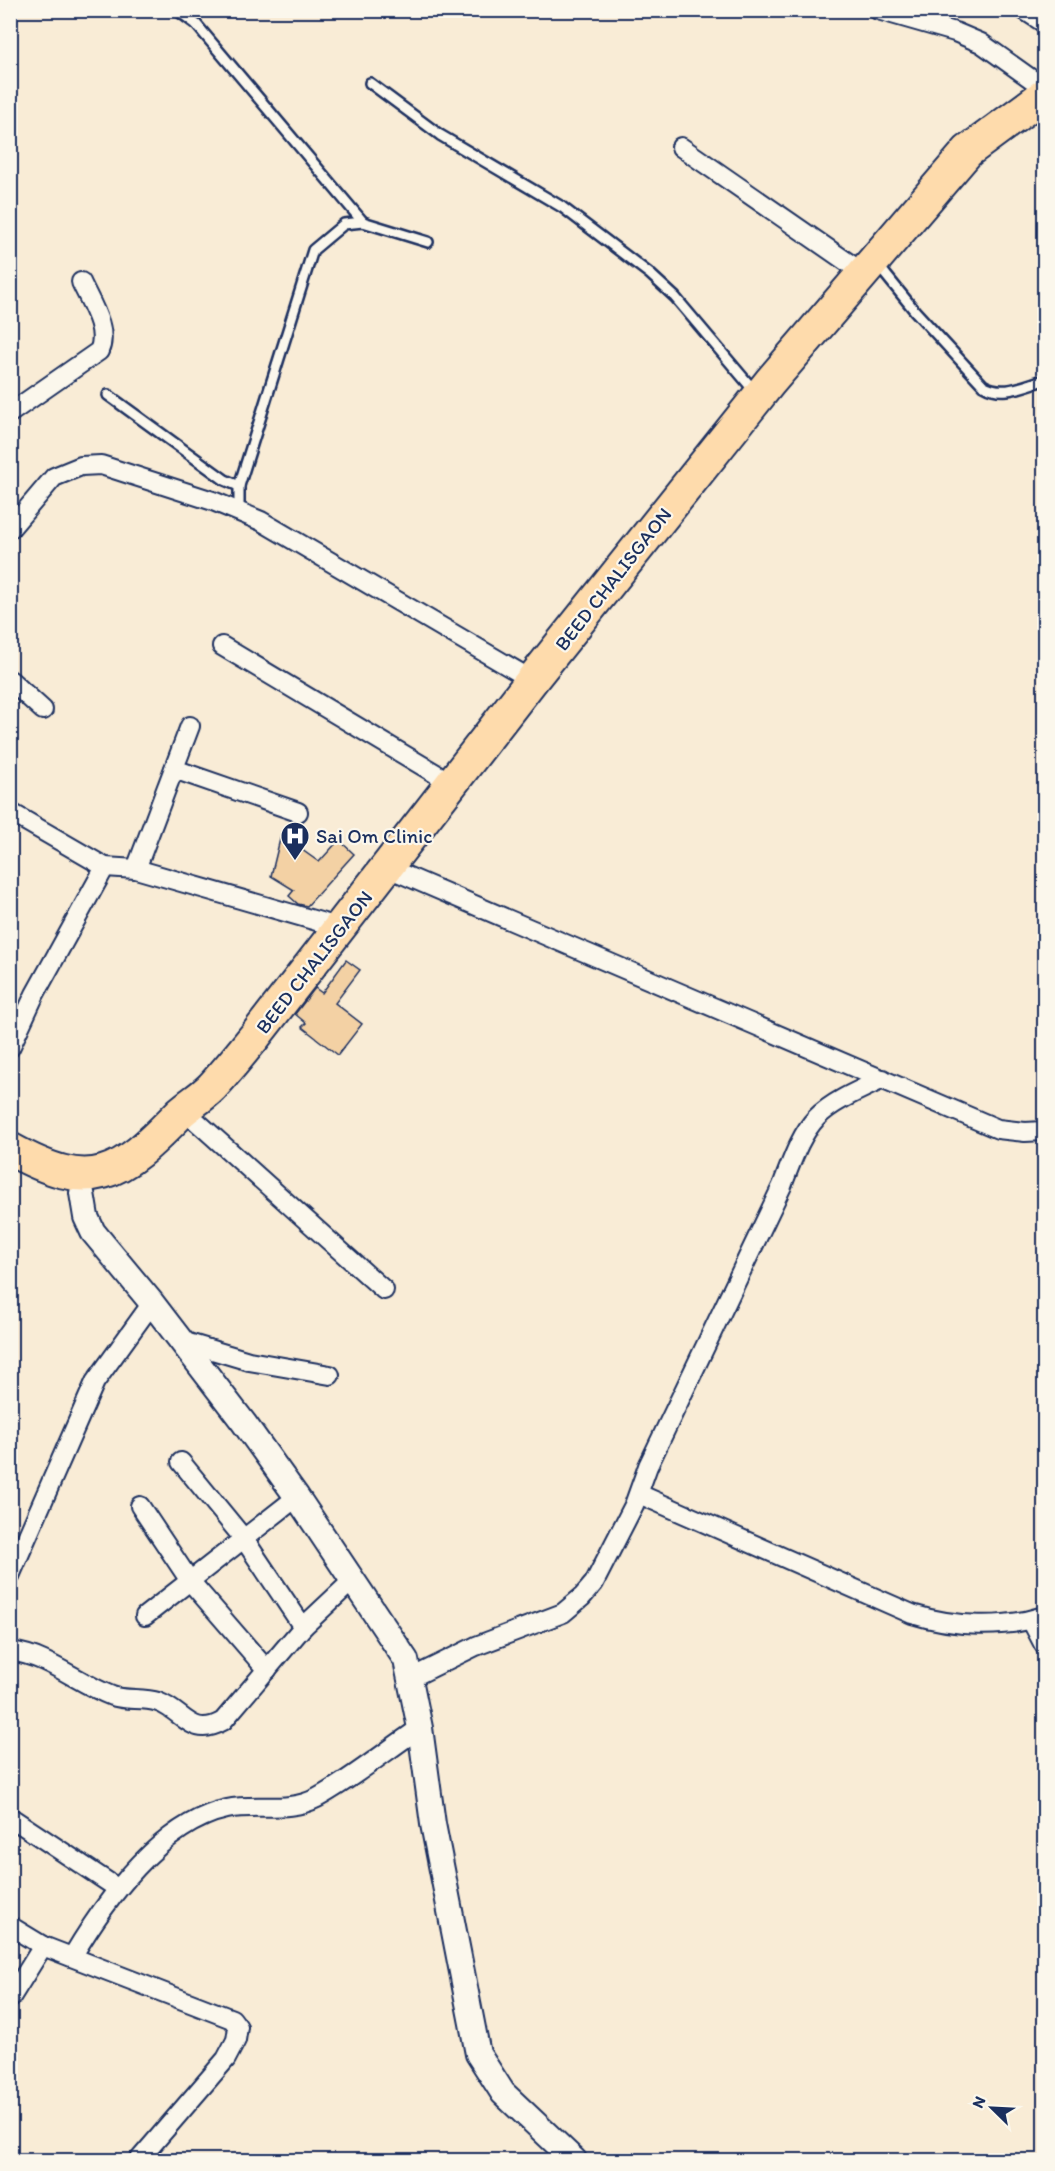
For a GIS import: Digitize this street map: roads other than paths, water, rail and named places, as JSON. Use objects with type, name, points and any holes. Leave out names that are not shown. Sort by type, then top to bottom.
[{"type":"highway","name":"BEED CHALISGAON","points":[[10,1149],[63,1172],[90,1175],[102,1173],[130,1161],[194,1100],[210,1089],[341,928],[532,680],[758,396],[968,152],[1044,95]]},
{"type":"highway","name":"BEED CHALISGAON","points":[[10,1168],[42,1183],[82,1193],[111,1190],[136,1177],[165,1154],[195,1120],[206,1104],[210,1089]]},
{"type":"street","points":[[878,10],[955,32],[981,44],[1044,88]]},
{"type":"street","points":[[1024,10],[1044,23]]},
{"type":"street","points":[[681,147],[869,267]]},
{"type":"street","points":[[10,412],[99,351],[103,343],[102,330],[81,282]]},
{"type":"street","points":[[10,529],[54,477],[81,466],[101,465],[261,521],[532,680]]},
{"type":"street","points":[[222,646],[453,784]]},
{"type":"street","points":[[10,680],[43,710]]},
{"type":"street","points":[[136,869],[190,726]]},
{"type":"street","points":[[174,769],[298,812]]},
{"type":"street","points":[[10,812],[105,867],[136,869],[341,928]]},
{"type":"street","points":[[10,1048],[35,994],[105,867]]},
{"type":"street","points":[[388,868],[998,1128],[1025,1132],[1044,1131]]},
{"type":"street","points":[[411,1678],[476,1646],[563,1613],[594,1583],[639,1494],[648,1466],[782,1186],[798,1143],[814,1119],[831,1104],[883,1079]]},
{"type":"street","points":[[195,1120],[384,1290]]},
{"type":"street","points":[[1025,1132],[1044,1142]]},
{"type":"street","points":[[82,1193],[86,1217],[93,1232],[182,1341],[297,1497],[406,1660],[420,1728],[433,1824],[478,2054],[503,2093],[574,2160]]},
{"type":"street","points":[[10,1576],[96,1382],[152,1303]]},
{"type":"street","points":[[182,1341],[258,1364],[330,1375]]},
{"type":"street","points":[[181,1461],[244,1539],[303,1627]]},
{"type":"street","points":[[639,1494],[935,1622],[979,1625],[1037,1618],[1044,1645]]},
{"type":"street","points":[[145,1616],[297,1497]]},
{"type":"street","points":[[140,1506],[190,1581],[267,1670]]},
{"type":"street","points":[[10,1651],[34,1655],[111,1695],[157,1702],[194,1726],[212,1728],[223,1721],[303,1627],[353,1580]]},
{"type":"street","points":[[72,1957],[98,1912],[117,1888],[153,1853],[184,1828],[210,1814],[229,1808],[282,1808],[317,1798],[420,1728]]},
{"type":"street","points":[[10,1817],[117,1888]]},
{"type":"street","points":[[10,1926],[43,1946],[232,2019],[238,2027],[236,2040],[226,2059],[139,2160]]},
{"type":"street","points":[[10,1999],[43,1946]]},
{"type":"lane","points":[[177,10],[196,24],[363,222]]},
{"type":"lane","points":[[370,83],[440,135],[562,207],[650,274],[675,297],[758,396]]},
{"type":"lane","points":[[239,512],[239,486],[313,250],[344,224],[363,222],[428,242]]},
{"type":"lane","points":[[869,267],[915,311],[983,385],[992,390],[1004,392],[1044,380]]},
{"type":"lane","points":[[108,395],[225,480],[239,486]]},
{"type":"place","name":"Sai Om Clinic","points":[[295,862]]}]
